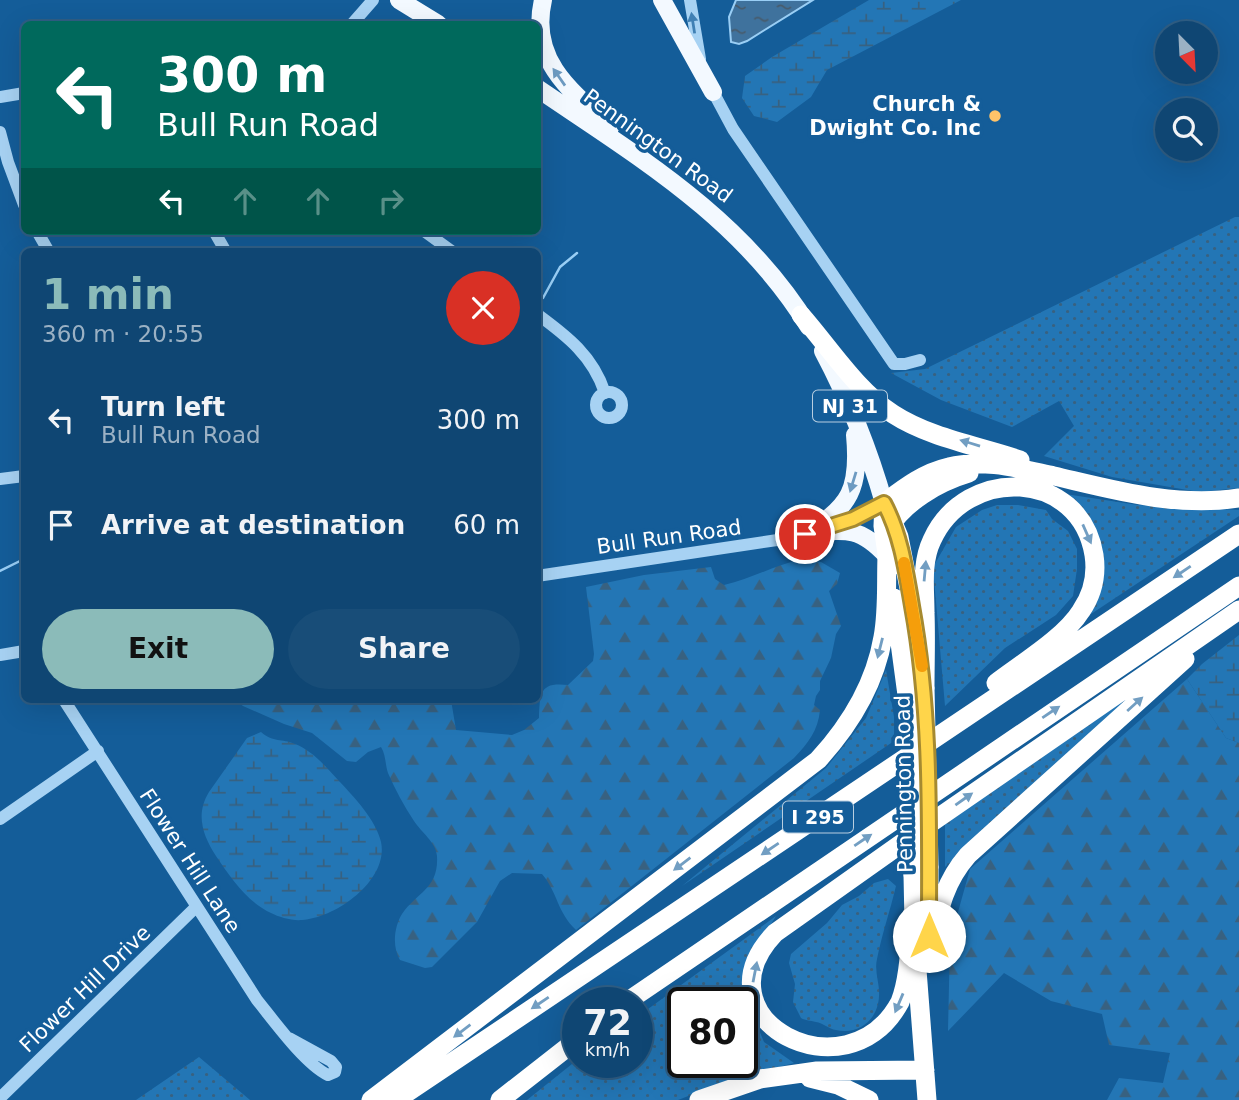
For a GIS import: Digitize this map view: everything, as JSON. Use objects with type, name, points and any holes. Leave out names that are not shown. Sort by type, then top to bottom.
[{"type":"highway","points":[[801,315],[864,388],[882,406],[902,419],[929,431],[1104,487]]},
{"type":"highway","points":[[889,512],[907,485],[943,468],[976,464],[1005,467],[1179,500],[1239,498]]},
{"type":"highway","points":[[816,818],[1052,640],[1080,613],[1093,583],[1095,568],[1092,547],[1081,521],[1060,501],[1041,491],[1023,487],[992,489],[961,504],[941,525],[931,542],[924,570],[916,692]]},
{"type":"highway","name":"Pennington Road","points":[[889,512],[886,547],[916,692]]},
{"type":"highway","name":"Pennington Road","points":[[889,512],[908,581],[916,692],[912,779],[929,958],[925,1070]]},
{"type":"highway","name":"I 295","points":[[396,1100],[1239,534]]},
{"type":"highway","points":[[371,1100],[818,760],[852,718],[875,666],[885,622],[886,547]]},
{"type":"highway","name":"I 295","points":[[649,987],[1239,586]]},
{"type":"highway","points":[[913,912],[901,999],[888,1024],[868,1045],[844,1057],[817,1059],[789,1049],[768,1032],[756,1007],[753,981],[761,951],[775,933],[907,839],[1239,612]]},
{"type":"highway","points":[[929,958],[942,897],[948,882],[968,855],[1239,612]]},
{"type":"highway","name":"Pennington Road","points":[[921,871],[913,912],[927,1100]]},
{"type":"highway","points":[[500,1100],[562,1052]]},
{"type":"highway","points":[[699,1100],[760,1079],[817,1071],[925,1070]]},
{"type":"highway","points":[[760,1079],[802,1077],[820,1080],[855,1092],[869,1100]]},
{"type":"main road","points":[[399,0],[433,21]]},
{"type":"main road","points":[[662,0],[713,92]]},
{"type":"main road","points":[[542,3],[541,31],[545,50],[564,84],[683,188]]},
{"type":"main road","name":"Pennington Road","points":[[541,91],[683,188],[750,248],[801,315],[834,372],[872,462],[889,512]]},
{"type":"main road","points":[[805,534],[836,514],[844,505],[851,489],[857,465],[853,414]]},
{"type":"main road","points":[[805,534],[844,529],[866,536],[886,547]]},
{"type":"street","points":[[355,21],[373,0]]},
{"type":"street","points":[[690,0],[698,52],[713,92],[733,129],[894,364],[920,360]]},
{"type":"street","points":[[0,97],[21,94]]},
{"type":"street","points":[[0,132],[21,197]]},
{"type":"street","points":[[430,235],[447,248]]},
{"type":"street","points":[[541,317],[580,348],[596,371],[605,393]]},
{"type":"street","points":[[0,479],[21,476]]},
{"type":"street","name":"Bull Run Road","points":[[541,575],[750,545],[889,512]]},
{"type":"street","points":[[0,654],[21,651]]},
{"type":"street","name":"Flower Hill Lane","points":[[66,703],[257,1000],[289,1038]]},
{"type":"street","points":[[0,818],[97,751]]},
{"type":"street","name":"Flower Hill Drive","points":[[0,1098],[197,907]]},
{"type":"green space","points":[[869,0],[961,0],[827,70],[811,97],[777,122],[754,116],[742,98],[745,76]]},
{"type":"green space","points":[[1239,217],[1239,488],[1199,492],[1112,477],[1044,456],[1074,426],[1059,401],[1012,427],[941,400],[891,373],[925,369]]},
{"type":"green space","points":[[1065,494],[1138,505],[1239,510],[1239,516],[1091,614],[1102,571],[1098,536]]},
{"type":"green space","points":[[997,505],[1018,505],[1046,510],[1052,519],[1068,531],[1077,549],[1073,596],[1056,615],[1005,648],[945,706],[933,567],[956,527],[982,510]]},
{"type":"green space","points":[[802,559],[821,562],[840,573],[837,584],[829,591],[841,626],[816,696],[814,705],[820,710],[817,724],[812,736],[794,758],[576,930],[565,916],[542,874],[512,873],[500,881],[477,922],[432,967],[425,968],[400,960],[396,949],[395,937],[399,919],[431,883],[437,867],[437,856],[434,846],[414,821],[397,791],[388,773],[381,747],[368,752],[356,762],[347,761],[312,733],[284,724],[239,703],[452,703],[456,730],[512,735],[524,730],[539,718],[541,695],[547,687],[568,685],[593,661],[586,587],[644,575],[711,567],[715,579],[724,585]]},
{"type":"green space","points":[[1239,635],[1239,743],[1226,738],[1187,679]]},
{"type":"green space","points":[[886,670],[894,717],[894,741],[682,886],[826,768],[866,718]]},
{"type":"green space","points":[[1158,674],[945,867],[945,824]]},
{"type":"green space","points":[[1187,679],[1226,738],[1239,743],[1239,1100],[1107,1100],[1119,1078],[1163,1083],[1170,1053],[1109,1045],[1102,1014],[1051,1001],[1004,973],[948,1031],[950,941],[970,869]]},
{"type":"green space","points":[[261,732],[270,738],[301,747],[319,760],[364,809],[381,842],[377,870],[368,883],[344,904],[315,918],[286,918],[271,913],[254,902],[227,872],[204,833],[202,809],[209,792],[247,738]]},
{"type":"green space","points":[[888,879],[896,886],[877,959],[879,996],[871,1019],[859,1028],[844,1031],[801,1018],[793,1002],[795,984],[789,963],[791,954],[827,923],[842,905],[859,896],[874,883]]},
{"type":"green space","points":[[776,916],[763,937],[743,987],[678,987]]},
{"type":"green space","points":[[667,995],[667,1078],[735,1078],[678,1100],[527,1100],[562,1072],[562,1078],[653,1078],[653,1005]]},
{"type":"green space","points":[[758,1028],[764,1042],[794,1063],[758,1072]]},
{"type":"green space","points":[[199,1057],[250,1100],[136,1100]]},
{"type":"water","points":[[736,0],[813,0],[739,44],[731,42],[729,17]]},
{"type":"waterway","points":[[543,298],[560,267],[577,253]]},
{"type":"waterway","points":[[0,571],[21,560]]},
{"type":"slow traffic","points":[[904,563],[922,666]]},
{"type":"place","name":"Church & Dwight Co. Inc","points":[[995,116]]},
{"type":"route","points":[[805,534],[853,519],[884,503],[896,528],[911,597],[925,688],[929,772],[929,936]]}]
